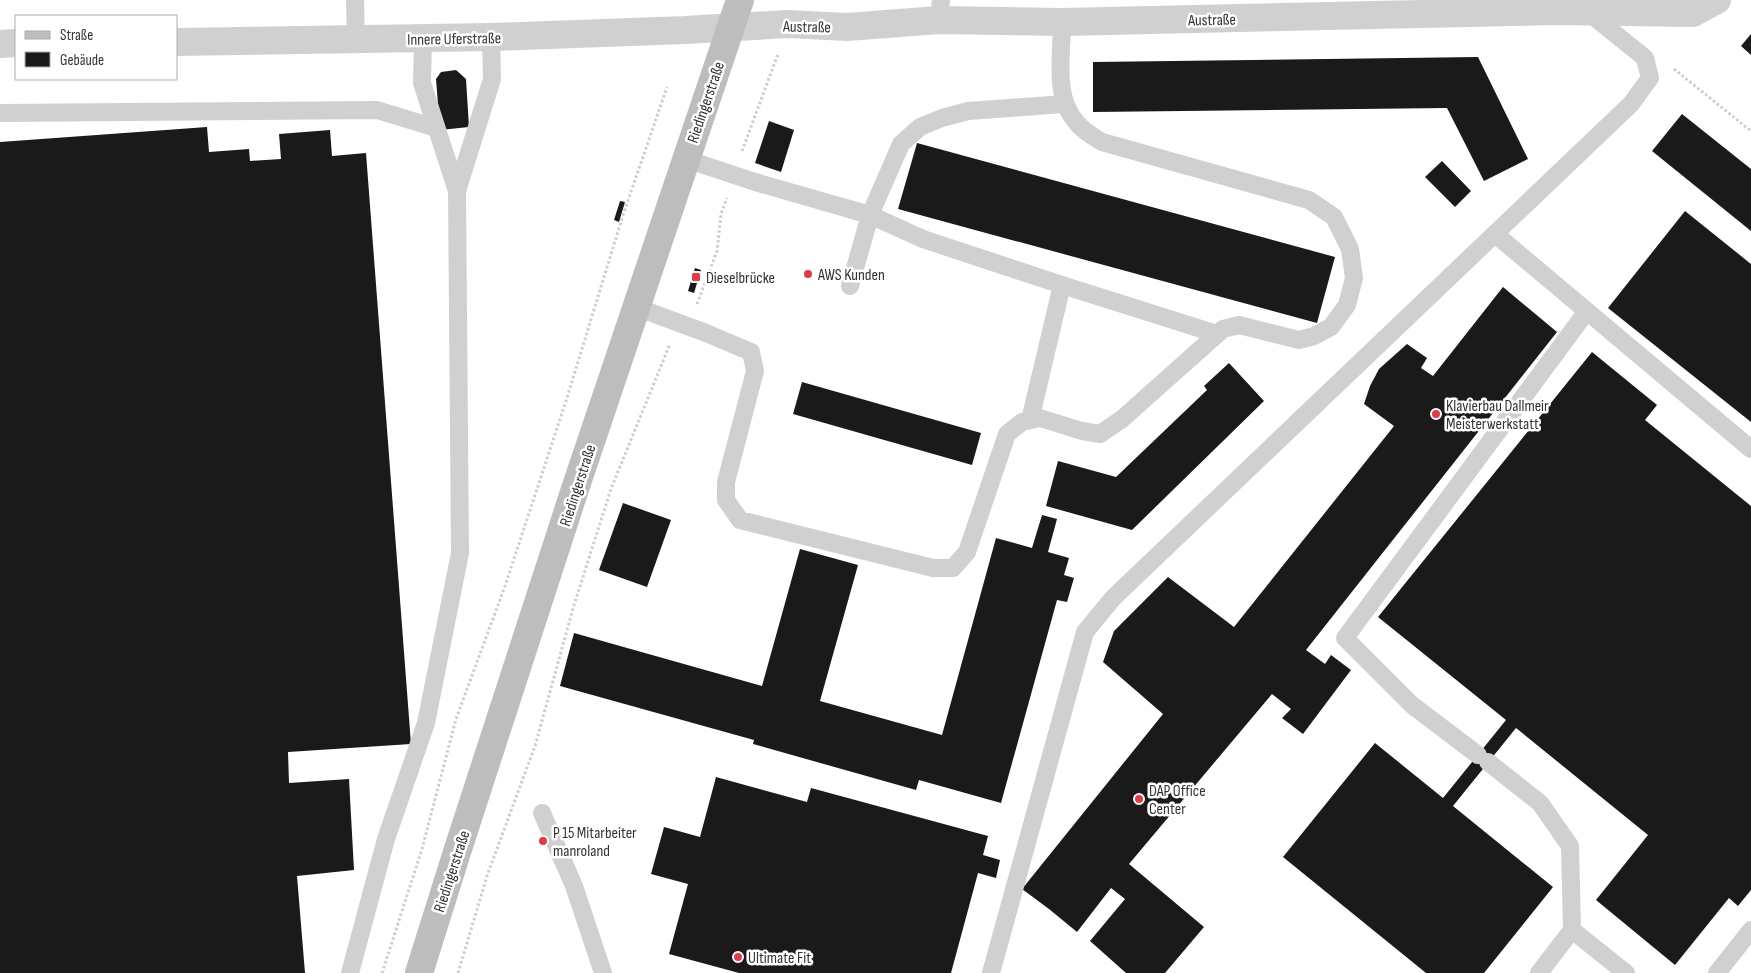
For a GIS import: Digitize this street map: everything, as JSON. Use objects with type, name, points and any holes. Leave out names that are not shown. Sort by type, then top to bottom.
[{"type":"main road","name":"Riedingerstraße","points":[[419,973],[636,307],[740,0]]},
{"type":"street","name":"Austraße","points":[[731,28],[788,24],[847,27],[940,10],[1062,22],[1556,11],[1588,12],[1693,7],[1717,0]]},
{"type":"street","name":"Innere Uferstraße","points":[[178,42],[490,37],[731,28]]},
{"type":"street","points":[[0,44],[15,44]]},
{"type":"lane","points":[[355,0],[356,40]]},
{"type":"lane","points":[[991,973],[1085,632],[1113,598],[1631,104],[1650,78],[1645,58],[1588,12]]},
{"type":"lane","points":[[636,307],[751,352],[755,371],[726,482],[726,500],[740,520],[933,568],[953,568],[967,552],[1007,434],[1022,422],[1040,418],[1082,431],[1100,434],[1122,419],[1222,330],[1239,325],[1299,340],[1314,336],[1330,327],[1348,305],[1354,278],[1350,249],[1334,217],[1309,200],[1102,142],[1077,124],[1064,104],[1061,87],[1062,22]]},
{"type":"lane","points":[[350,973],[386,839],[426,723],[460,553],[457,191],[492,79],[490,37]]},
{"type":"lane","points":[[422,38],[422,83],[457,191]]},
{"type":"lane","points":[[850,286],[870,215],[901,144],[920,126],[942,118],[968,112],[1064,104]]},
{"type":"lane","points":[[0,113],[377,110],[436,128]]},
{"type":"lane","points":[[686,159],[870,215],[923,239],[1217,334]]},
{"type":"lane","points":[[1495,234],[1751,449]]},
{"type":"lane","points":[[1030,420],[1062,285]]},
{"type":"lane","points":[[1539,973],[1572,930],[1570,846],[1540,803],[1412,705],[1345,638],[1587,311]]},
{"type":"lane","points":[[542,812],[574,886],[603,973]]},
{"type":"lane","points":[[1572,930],[1626,973]]},
{"type":"lane","points":[[1717,973],[1751,930]]},
{"type":"path","points":[[458,973],[487,876],[535,746],[574,605],[611,489],[660,366],[680,323],[696,306],[702,291],[717,251],[721,214],[788,24]]},
{"type":"path","points":[[1645,58],[1672,67],[1751,131]]},
{"type":"path","points":[[382,973],[422,849],[456,719],[505,586],[566,401],[623,215],[667,87]]},
{"type":"building","points":[[1751,34],[1751,55],[1741,46]]},
{"type":"building","points":[[1478,57],[1528,159],[1484,181],[1447,108],[1093,112],[1093,62]]},
{"type":"building","points":[[456,70],[466,79],[469,127],[440,130],[436,79],[441,72]]},
{"type":"building","points":[[1682,114],[1751,169],[1751,231],[1652,151]]},
{"type":"building","points":[[769,121],[794,130],[781,172],[755,163]]},
{"type":"building","points":[[207,127],[209,152],[249,149],[250,161],[281,159],[279,134],[330,130],[332,156],[366,153],[411,744],[288,752],[289,783],[349,779],[354,870],[297,876],[305,973],[0,973],[0,142]]},
{"type":"building","points":[[917,143],[1335,257],[1317,323],[898,209]]},
{"type":"building","points":[[1442,161],[1471,191],[1455,207],[1425,177]]},
{"type":"building","points":[[620,201],[625,202],[619,222],[614,220]]},
{"type":"building","points":[[1685,211],[1751,264],[1751,422],[1608,308]]},
{"type":"building","points":[[695,268],[701,270],[694,293],[688,291]]},
{"type":"building","points":[[1503,287],[1557,332],[1306,650],[1325,664],[1331,655],[1351,670],[1303,734],[1282,718],[1291,709],[1272,694],[1129,864],[1204,927],[1165,973],[1126,973],[1090,941],[1125,899],[1111,888],[1077,932],[1022,889],[1163,714],[1103,662],[1114,631],[1168,577],[1234,627],[1394,426],[1364,404],[1370,386],[1379,369],[1407,344],[1427,358],[1421,368],[1433,376]]},
{"type":"building","points":[[1592,352],[1657,405],[1645,420],[1751,506],[1751,890],[1738,906],[1729,898],[1675,965],[1596,900],[1648,835],[1516,728],[1453,806],[1553,887],[1484,973],[1426,973],[1283,857],[1375,743],[1443,798],[1506,720],[1378,617]]},
{"type":"building","points":[[1229,363],[1264,401],[1132,530],[1046,506],[1058,461],[1116,477],[1207,390],[1204,386]]},
{"type":"building","points":[[802,382],[981,433],[972,465],[793,414]]},
{"type":"building","points":[[623,503],[671,520],[647,587],[599,570]]},
{"type":"building","points":[[1042,515],[1057,519],[1048,552],[1069,558],[1064,575],[1074,578],[1067,602],[1057,600],[1001,803],[919,780],[916,790],[753,744],[754,740],[560,686],[574,633],[762,686],[800,549],[858,565],[820,701],[942,735],[996,538],[1032,548]]},
{"type":"building","points":[[716,777],[807,802],[811,788],[988,836],[983,855],[1000,860],[996,878],[978,873],[951,973],[739,973],[669,954],[688,884],[651,874],[664,827],[700,837]]},
{"type":"place","name":"AWS Kunden","points":[[808,274]]},
{"type":"place","name":"Dieselbrücke","points":[[696,277]]},
{"type":"place","name":"Klavierbau Dallmeir Meisterwerkstatt","points":[[1436,414]]},
{"type":"place","name":"DAP Office Center","points":[[1139,799]]},
{"type":"place","name":"P 15 Mitarbeiter manroland","points":[[543,841]]},
{"type":"place","name":"Ultimate Fit","points":[[738,957]]}]
